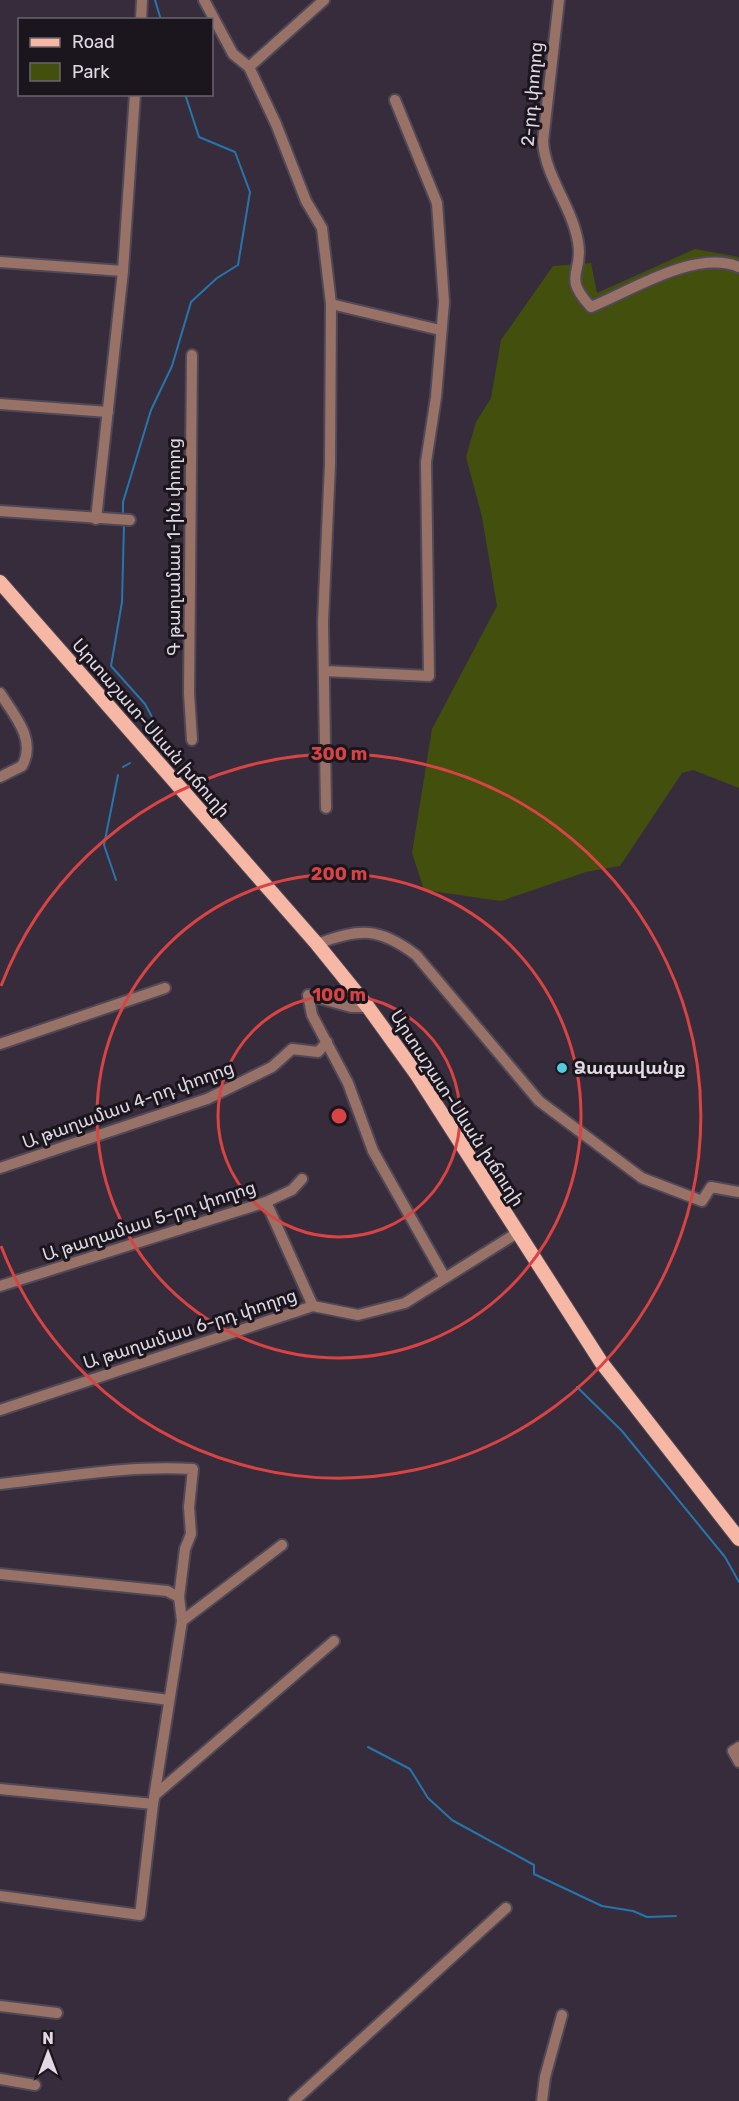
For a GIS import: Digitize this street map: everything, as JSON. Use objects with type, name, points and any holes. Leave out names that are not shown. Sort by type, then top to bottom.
[{"type":"main road","name":"Արտաշատ-Սևան խճուղի","points":[[0,582],[317,944],[368,1007],[417,1075],[601,1362],[739,1539]]},
{"type":"street","points":[[141,18],[142,0]]},
{"type":"street","points":[[204,0],[232,54],[249,67],[276,124],[306,201],[322,228],[331,304],[330,464],[323,622],[326,808]]},
{"type":"street","points":[[249,67],[324,0]]},
{"type":"street","name":"2-րդ փողոց","points":[[559,0],[543,141],[544,157],[571,216],[579,245],[574,279],[576,291],[591,307],[685,265],[724,261],[739,267]]},
{"type":"street","points":[[96,519],[123,271],[135,96]]},
{"type":"street","points":[[324,671],[429,676],[426,462],[436,397],[444,302],[437,203],[395,100]]},
{"type":"street","points":[[0,262],[123,271]]},
{"type":"street","points":[[331,304],[440,330]]},
{"type":"street","name":"Գ թաղամաս 1-ին փողոց","points":[[192,355],[189,693],[192,740]]},
{"type":"street","points":[[0,405],[108,412]]},
{"type":"street","points":[[0,511],[130,520]]},
{"type":"street","points":[[0,693],[24,732],[29,745],[22,766],[0,777]]},
{"type":"street","points":[[317,944],[338,936],[372,932],[395,939],[416,955],[538,1101],[567,1125],[642,1178],[702,1201],[711,1187],[739,1192]]},
{"type":"street","points":[[0,1044],[165,988]]},
{"type":"street","points":[[368,1007],[351,1007],[308,995],[312,1015],[348,1083],[373,1151],[445,1278]]},
{"type":"street","name":"Ա թաղամաս 4-րդ փողոց","points":[[0,1168],[207,1099],[272,1066],[292,1049],[318,1052],[327,1042]]},
{"type":"street","name":"Ա թաղամաս 5-րդ փողոց","points":[[0,1286],[266,1202],[292,1191],[302,1179]]},
{"type":"street","points":[[266,1202],[313,1306]]},
{"type":"street","name":"Ա թաղամաս 6-րդ փողոց","points":[[0,1410],[313,1306],[358,1315],[405,1303],[517,1233]]},
{"type":"street","points":[[0,1484],[83,1476],[119,1469],[153,1467],[193,1469],[189,1507],[191,1534],[185,1549],[179,1597],[182,1621],[154,1799],[140,1915],[0,1896]]},
{"type":"street","points":[[182,1621],[282,1545]]},
{"type":"street","points":[[0,1574],[167,1591],[179,1597]]},
{"type":"street","points":[[0,1789],[154,1799],[334,1641]]},
{"type":"street","points":[[0,1678],[169,1700]]},
{"type":"street","points":[[739,1747],[733,1751],[739,1762]]},
{"type":"street","points":[[294,2101],[506,1908]]},
{"type":"street","points":[[0,2006],[57,2013]]},
{"type":"street","points":[[542,2101],[545,2077],[562,2015]]},
{"type":"street","points":[[0,2079],[35,2085]]},
{"type":"green space","points":[[695,249],[739,257],[739,788],[693,770],[682,773],[620,866],[586,872],[501,901],[424,890],[412,853],[432,729],[497,606],[482,517],[466,457],[476,422],[491,398],[501,340],[553,266],[591,263],[597,293]]},
{"type":"waterway","points":[[155,0],[160,18]]},
{"type":"waterway","points":[[123,516],[123,502],[151,410],[172,366],[191,302],[217,278],[238,265],[250,192],[235,152],[199,137],[186,96]]},
{"type":"waterway","points":[[124,524],[122,602],[111,666],[145,704],[152,717],[153,728]]},
{"type":"waterway","points":[[123,767],[130,763]]},
{"type":"waterway","points":[[116,880],[104,845],[118,775]]},
{"type":"waterway","points":[[577,1387],[622,1431],[725,1557],[739,1582]]},
{"type":"waterway","points":[[368,1747],[410,1769],[428,1798],[452,1820],[534,1865],[534,1874],[602,1906],[633,1911],[647,1917],[676,1916]]},
{"type":"place","name":"Ձագավանք","points":[[562,1068]]}]
